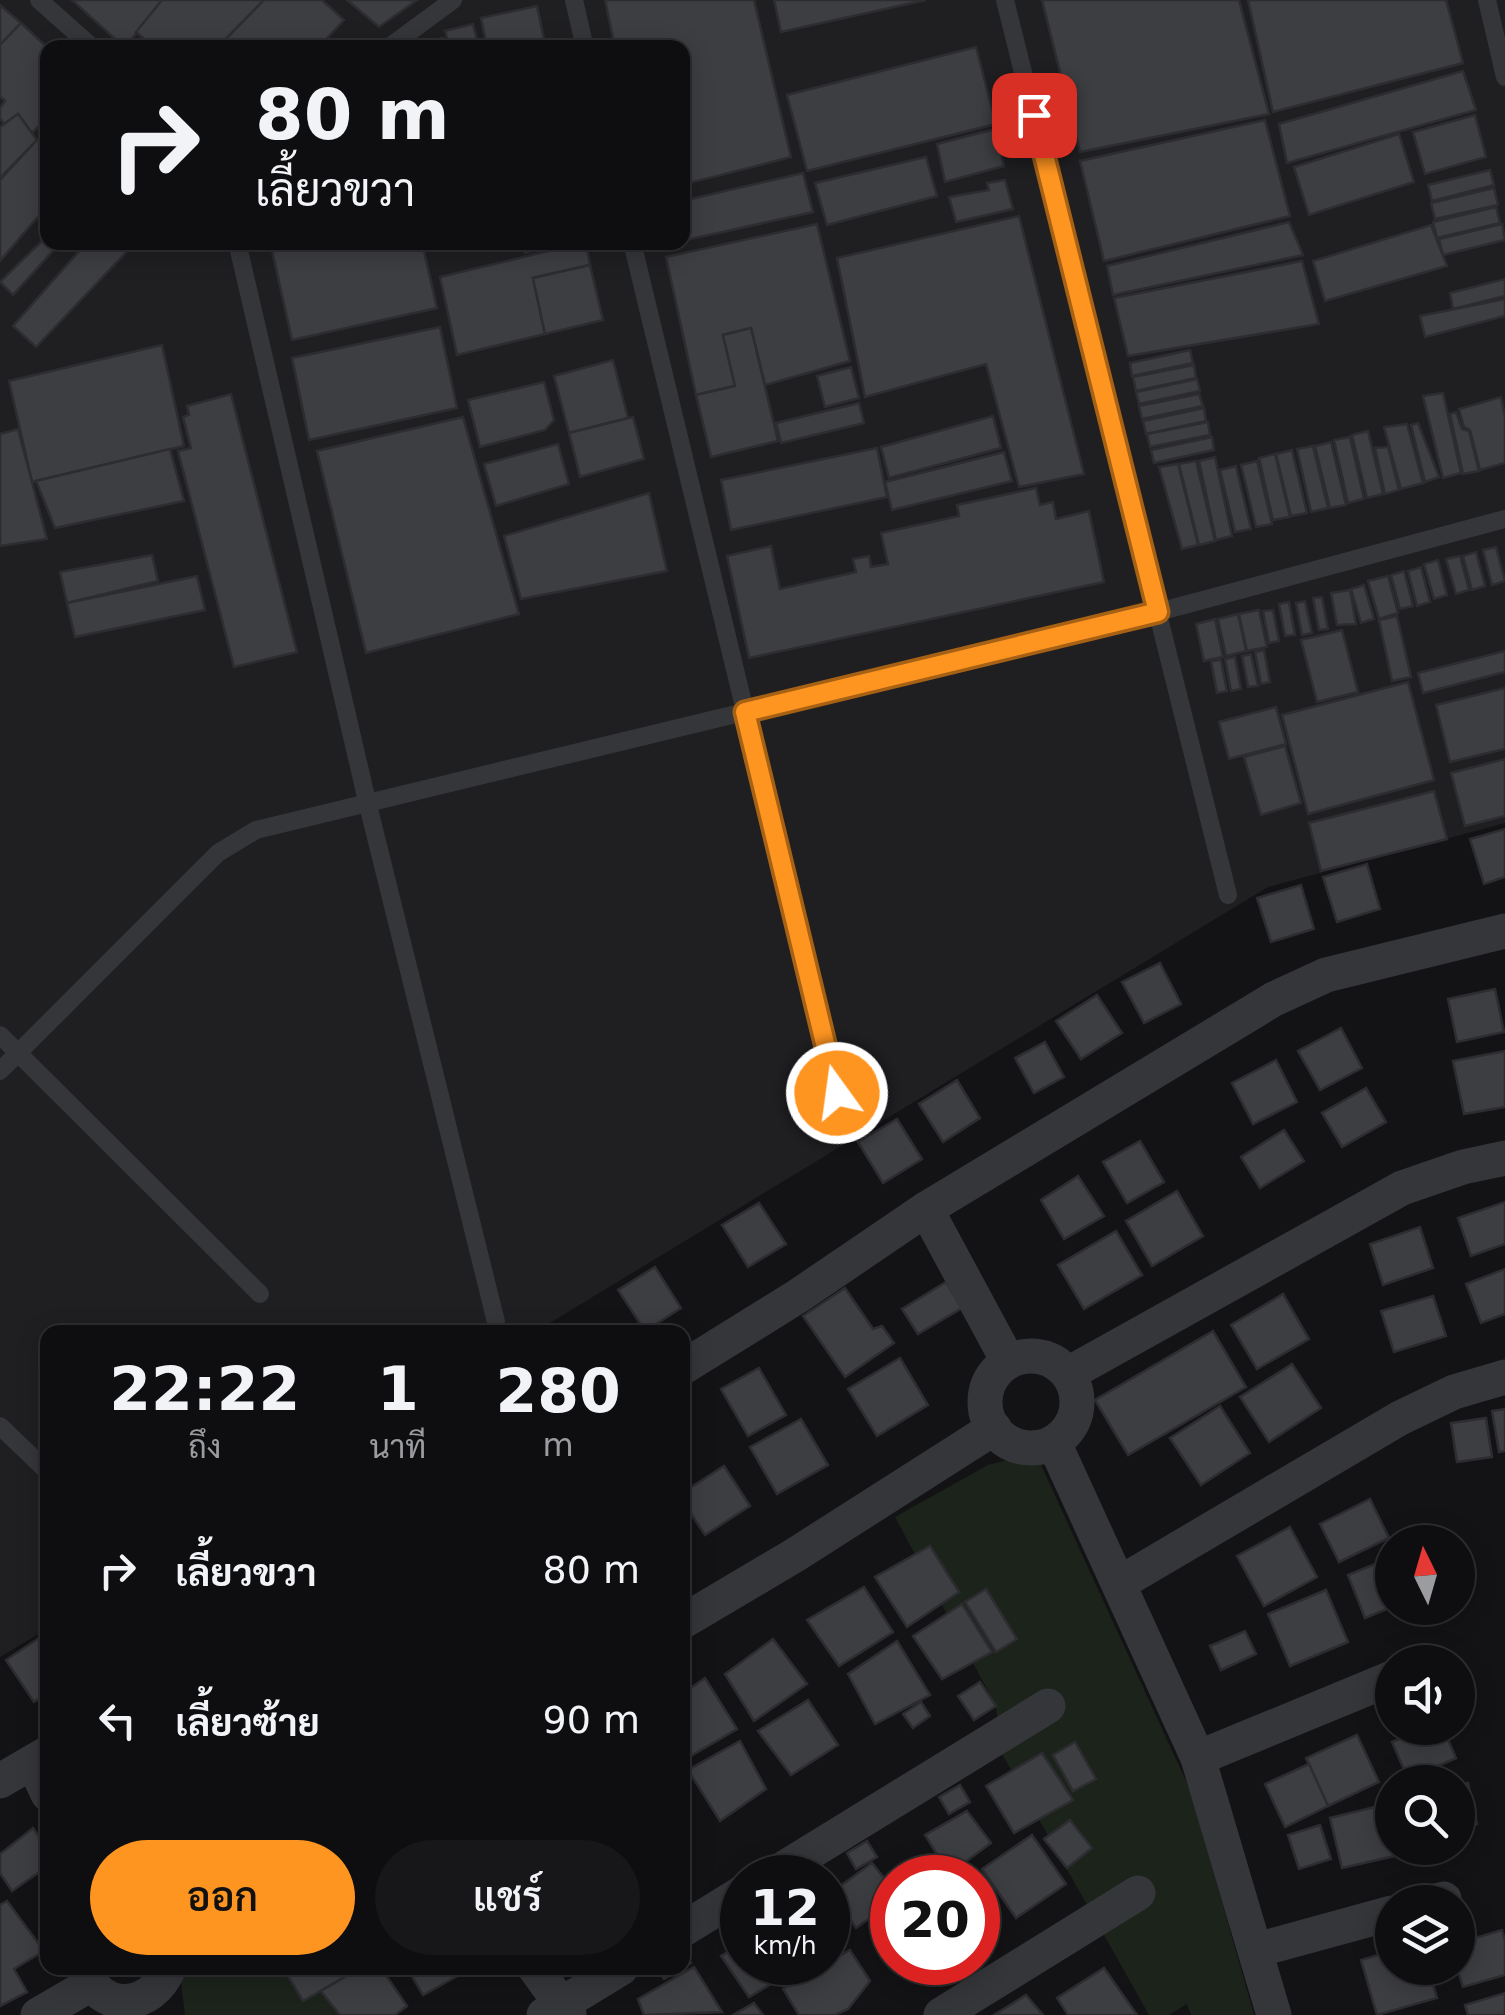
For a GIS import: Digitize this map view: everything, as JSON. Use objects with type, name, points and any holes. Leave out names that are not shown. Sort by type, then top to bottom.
[{"type":"street","points":[[690,1363],[926,1209],[1274,999],[1326,975],[1505,931]]},
{"type":"street","points":[[1068,1374],[1402,1188],[1505,1158]]},
{"type":"street","points":[[926,1209],[1008,1362]]},
{"type":"street","points":[[1026,1356],[1046,1358],[1074,1383],[1078,1402],[1073,1421],[1054,1443],[1026,1447],[1008,1441],[994,1428],[986,1410],[986,1392],[994,1374],[1008,1362],[1026,1356]]},
{"type":"street","points":[[1120,1583],[1400,1418],[1454,1392],[1505,1377]]},
{"type":"street","points":[[690,1617],[795,1556],[994,1428]]},
{"type":"street","points":[[1054,1443],[1198,1758],[1274,2015]]},
{"type":"street","points":[[1198,1758],[1375,1685]]},
{"type":"street","points":[[805,1855],[1048,1706]]},
{"type":"street","points":[[0,1781],[40,1770]]},
{"type":"street","points":[[940,2015],[1138,1893]]},
{"type":"street","points":[[690,1925],[720,1907]]},
{"type":"street","points":[[1257,1950],[1375,1918]]},
{"type":"street","points":[[38,2015],[87,1976],[106,1997],[149,2006],[166,1975]]},
{"type":"street","points":[[539,1975],[558,2011],[611,1975]]},
{"type":"lane","points":[[40,0],[84,40]]},
{"type":"lane","points":[[399,40],[453,0]]},
{"type":"lane","points":[[574,0],[584,40]]},
{"type":"lane","points":[[1005,0],[1228,895]]},
{"type":"lane","points":[[1487,0],[1505,77]]},
{"type":"lane","points":[[239,250],[367,801],[496,1322]]},
{"type":"lane","points":[[634,250],[837,1093]]},
{"type":"lane","points":[[0,1071],[218,853],[256,830],[1158,612],[1505,519]]},
{"type":"lane","points":[[0,1034],[260,1294]]},
{"type":"lane","points":[[0,1426],[40,1464]]},
{"type":"shaded area","points":[[0,0],[1505,0],[1505,823],[1268,887],[547,1325],[40,1325],[40,1633],[0,1657]]},
{"type":"shaded area","points":[[1019,1457],[1041,1465],[1191,1792],[1254,2015],[1191,2015],[1187,2004],[1169,2015],[1149,2015],[1001,1752],[996,1706],[895,1517],[988,1465]]},
{"type":"shaded area","points":[[182,1975],[353,1975],[376,2015],[185,2015]]},
{"type":"building","points":[[72,0],[162,0],[131,40],[116,40]]},
{"type":"building","points":[[162,0],[264,0],[225,40],[145,40],[136,32]]},
{"type":"building","points":[[264,0],[322,0],[344,20],[325,40],[225,40]]},
{"type":"building","points":[[347,0],[417,0],[379,27]]},
{"type":"building","points":[[605,0],[754,0],[791,157],[690,183],[690,40],[613,40]]},
{"type":"building","points":[[774,0],[926,0],[781,32]]},
{"type":"building","points":[[1042,0],[1239,0],[1269,114],[1080,152]]},
{"type":"building","points":[[1248,0],[1446,0],[1463,63],[1273,112]]},
{"type":"building","points":[[0,5],[21,23],[0,45]]},
{"type":"building","points":[[537,6],[544,40],[485,40],[481,18]]},
{"type":"building","points":[[21,23],[40,41],[40,124],[32,133],[18,114],[4,124],[0,118],[5,101],[0,96],[0,45]]},
{"type":"building","points":[[473,24],[477,40],[448,40],[445,31]]},
{"type":"building","points":[[976,47],[996,124],[807,171],[787,95]]},
{"type":"building","points":[[1463,71],[1476,110],[1287,163],[1279,124]]},
{"type":"building","points":[[18,114],[37,140],[0,178],[0,127]]},
{"type":"building","points":[[1475,115],[1486,157],[1425,174],[1413,132]]},
{"type":"building","points":[[1265,120],[1290,216],[1104,261],[1080,161]]},
{"type":"building","points":[[995,129],[1004,166],[945,182],[937,144]]},
{"type":"building","points":[[1399,134],[1414,182],[1309,215],[1294,167]]},
{"type":"building","points":[[37,140],[40,142],[40,214],[0,261],[0,180]]},
{"type":"building","points":[[926,157],[937,196],[827,225],[815,183]]},
{"type":"building","points":[[1490,170],[1494,185],[1432,201],[1428,185]]},
{"type":"building","points":[[803,173],[813,212],[690,239],[690,199]]},
{"type":"building","points":[[1005,180],[1013,209],[956,222],[949,197],[989,190],[987,183]]},
{"type":"building","points":[[1494,188],[1498,205],[1435,219],[1431,203]]},
{"type":"building","points":[[1496,207],[1500,223],[1437,238],[1433,222]]},
{"type":"building","points":[[1019,216],[1084,474],[1019,487],[986,364],[865,397],[837,258]]},
{"type":"building","points":[[1289,222],[1303,255],[1113,295],[1107,266]]},
{"type":"building","points":[[817,224],[850,361],[765,385],[751,328],[723,335],[735,386],[696,395],[666,257]]},
{"type":"building","points":[[1502,224],[1505,240],[1443,255],[1439,239]]},
{"type":"building","points":[[1431,225],[1447,266],[1325,301],[1313,261]]},
{"type":"building","points":[[40,243],[40,250],[54,250],[13,295],[0,282]]},
{"type":"building","points":[[80,250],[128,250],[36,347],[13,326]]},
{"type":"building","points":[[272,250],[424,250],[437,308],[292,340]]},
{"type":"building","points":[[553,250],[587,250],[590,265],[533,278],[545,334],[457,355],[440,277]]},
{"type":"building","points":[[1302,261],[1319,324],[1128,356],[1114,298]]},
{"type":"building","points":[[590,265],[603,320],[545,334],[533,278]]},
{"type":"building","points":[[1505,279],[1505,296],[1453,309],[1450,293]]},
{"type":"building","points":[[1505,299],[1505,316],[1425,337],[1420,316]]},
{"type":"building","points":[[440,327],[457,408],[309,440],[292,358]]},
{"type":"building","points":[[751,328],[778,441],[711,457],[696,395],[735,386],[723,335]]},
{"type":"building","points":[[162,345],[184,446],[32,482],[9,381]]},
{"type":"building","points":[[1190,350],[1193,363],[1132,376],[1130,363]]},
{"type":"building","points":[[613,360],[628,418],[569,433],[554,376]]},
{"type":"building","points":[[1194,365],[1196,378],[1136,391],[1133,377]]},
{"type":"building","points":[[851,367],[859,398],[825,407],[817,376]]},
{"type":"building","points":[[1197,379],[1200,391],[1139,404],[1136,392]]},
{"type":"building","points":[[544,382],[554,420],[545,430],[480,447],[468,400]]},
{"type":"building","points":[[1443,393],[1461,473],[1443,478],[1423,396]]},
{"type":"building","points":[[231,394],[297,652],[234,667],[178,451],[191,448],[183,417],[189,415],[187,406]]},
{"type":"building","points":[[1199,394],[1203,406],[1142,419],[1139,406]]},
{"type":"building","points":[[1501,397],[1505,463],[1480,470],[1470,430],[1464,427],[1459,409]]},
{"type":"building","points":[[859,403],[864,423],[781,443],[776,423]]},
{"type":"building","points":[[1204,408],[1206,421],[1146,434],[1143,421]]},
{"type":"building","points":[[1456,412],[1462,429],[1469,431],[1479,471],[1463,474],[1450,414]]},
{"type":"building","points":[[993,416],[1001,448],[889,478],[881,447]]},
{"type":"building","points":[[463,417],[519,614],[366,653],[317,451]]},
{"type":"building","points":[[633,417],[644,459],[580,477],[569,433]]},
{"type":"building","points":[[1208,422],[1210,435],[1150,447],[1147,434]]},
{"type":"building","points":[[1418,423],[1439,477],[1425,482],[1411,425]]},
{"type":"building","points":[[1407,424],[1423,483],[1401,489],[1384,427]]},
{"type":"building","points":[[18,429],[47,539],[0,546],[0,434]]},
{"type":"building","points":[[1368,431],[1383,494],[1367,498],[1352,435]]},
{"type":"building","points":[[1212,437],[1214,450],[1154,463],[1151,450]]},
{"type":"building","points":[[1350,437],[1364,499],[1348,503],[1334,440]]},
{"type":"building","points":[[1331,442],[1346,505],[1330,508],[1315,446]]},
{"type":"building","points":[[558,444],[569,484],[496,506],[484,464]]},
{"type":"building","points":[[1313,446],[1328,508],[1311,512],[1297,449]]},
{"type":"building","points":[[1388,447],[1399,490],[1385,494],[1375,448]]},
{"type":"building","points":[[877,448],[887,497],[731,530],[721,480]]},
{"type":"building","points":[[170,449],[184,501],[55,528],[36,481]]},
{"type":"building","points":[[1292,450],[1307,513],[1291,516],[1276,454]]},
{"type":"building","points":[[1004,452],[1012,481],[892,510],[885,482]]},
{"type":"building","points":[[1275,454],[1290,517],[1273,520],[1259,458]]},
{"type":"building","points":[[1215,457],[1232,536],[1216,540],[1199,461]]},
{"type":"building","points":[[1196,461],[1215,541],[1199,545],[1179,464]]},
{"type":"building","points":[[1257,461],[1272,524],[1256,527],[1241,465]]},
{"type":"building","points":[[1178,464],[1198,545],[1182,549],[1159,467]]},
{"type":"building","points":[[1236,466],[1251,529],[1235,532],[1220,470]]},
{"type":"building","points":[[1036,488],[1040,505],[1053,502],[1056,519],[1089,511],[1104,582],[749,658],[727,556],[771,546],[780,589],[856,572],[853,559],[869,556],[871,567],[888,564],[881,533],[959,516],[957,505]]},
{"type":"building","points":[[649,493],[667,571],[521,599],[504,536]]},
{"type":"building","points":[[1496,547],[1505,581],[1492,585],[1483,550]]},
{"type":"building","points":[[1476,552],[1485,586],[1472,590],[1463,556]]},
{"type":"building","points":[[152,555],[158,581],[67,603],[60,572]]},
{"type":"building","points":[[1460,556],[1469,590],[1456,594],[1446,559]]},
{"type":"building","points":[[1438,560],[1447,595],[1434,599],[1424,564]]},
{"type":"building","points":[[1421,567],[1430,602],[1417,606],[1408,571]]},
{"type":"building","points":[[1404,571],[1413,606],[1400,609],[1391,575]]},
{"type":"building","points":[[197,576],[205,610],[75,637],[67,603]]},
{"type":"building","points":[[1388,576],[1398,613],[1379,619],[1368,581]]},
{"type":"building","points":[[1364,585],[1374,619],[1361,623],[1351,589]]},
{"type":"building","points":[[1350,590],[1356,624],[1337,625],[1331,593]]},
{"type":"building","points":[[1322,597],[1328,629],[1319,630],[1313,598]]},
{"type":"building","points":[[1305,601],[1312,633],[1302,635],[1296,603]]},
{"type":"building","points":[[1289,602],[1295,635],[1285,636],[1279,604]]},
{"type":"building","points":[[1259,610],[1267,647],[1247,651],[1239,614]]},
{"type":"building","points":[[1273,610],[1279,641],[1269,643],[1263,611]]},
{"type":"building","points":[[1238,614],[1246,651],[1226,656],[1218,619]]},
{"type":"building","points":[[1397,616],[1411,677],[1392,681],[1379,620]]},
{"type":"building","points":[[1215,619],[1223,657],[1204,661],[1196,624]]},
{"type":"building","points":[[1342,630],[1358,692],[1317,702],[1301,640]]},
{"type":"building","points":[[1264,650],[1270,682],[1261,684],[1255,652]]},
{"type":"building","points":[[1505,651],[1505,672],[1423,693],[1418,673]]},
{"type":"building","points":[[1251,654],[1258,686],[1248,687],[1242,656]]},
{"type":"building","points":[[1235,657],[1241,689],[1231,691],[1225,659]]},
{"type":"building","points":[[1221,660],[1227,691],[1217,693],[1211,661]]},
{"type":"building","points":[[1408,682],[1434,780],[1308,814],[1282,715]]},
{"type":"building","points":[[1505,688],[1505,749],[1450,762],[1436,705]]},
{"type":"building","points":[[1276,707],[1286,744],[1229,759],[1219,722]]},
{"type":"building","points":[[1285,746],[1301,803],[1261,815],[1244,757]]},
{"type":"building","points":[[1505,759],[1505,816],[1465,826],[1451,773]]},
{"type":"building","points":[[1434,791],[1447,839],[1321,871],[1309,823]]},
{"type":"building","points":[[1505,829],[1505,877],[1484,884],[1470,839]]},
{"type":"building","points":[[1367,864],[1380,909],[1337,922],[1323,877]]},
{"type":"building","points":[[1301,885],[1314,929],[1271,942],[1257,898]]},
{"type":"building","points":[[1160,963],[1181,1004],[1144,1023],[1122,982]]},
{"type":"building","points":[[1495,989],[1504,1032],[1457,1042],[1448,999]]},
{"type":"building","points":[[1097,995],[1122,1033],[1081,1059],[1056,1021]]},
{"type":"building","points":[[1341,1028],[1362,1068],[1320,1090],[1298,1051]]},
{"type":"building","points":[[1045,1042],[1064,1077],[1034,1093],[1015,1058]]},
{"type":"building","points":[[1505,1051],[1505,1107],[1464,1114],[1453,1061]]},
{"type":"building","points":[[1276,1060],[1297,1102],[1253,1124],[1232,1083]]},
{"type":"building","points":[[957,1080],[980,1118],[943,1142],[919,1104]]},
{"type":"building","points":[[1366,1088],[1386,1122],[1342,1147],[1322,1113]]},
{"type":"building","points":[[897,1119],[922,1159],[883,1183],[858,1142]]},
{"type":"building","points":[[1284,1130],[1304,1161],[1260,1188],[1241,1157]]},
{"type":"building","points":[[1140,1141],[1164,1182],[1127,1203],[1103,1162]]},
{"type":"building","points":[[1078,1176],[1104,1216],[1064,1239],[1041,1200]]},
{"type":"building","points":[[1177,1191],[1203,1236],[1152,1266],[1126,1221]]},
{"type":"building","points":[[1505,1202],[1505,1244],[1471,1256],[1458,1218]]},
{"type":"building","points":[[759,1203],[786,1244],[748,1267],[722,1225]]},
{"type":"building","points":[[1420,1227],[1433,1268],[1383,1285],[1370,1244]]},
{"type":"building","points":[[1116,1231],[1142,1275],[1084,1309],[1058,1265]]},
{"type":"building","points":[[655,1267],[681,1308],[654,1325],[641,1325],[618,1290]]},
{"type":"building","points":[[1505,1269],[1505,1314],[1481,1323],[1466,1284]]},
{"type":"building","points":[[946,1282],[962,1308],[918,1334],[902,1309]]},
{"type":"building","points":[[845,1288],[873,1329],[882,1326],[894,1343],[845,1377],[803,1316]]},
{"type":"building","points":[[1283,1294],[1309,1339],[1257,1369],[1231,1325]]},
{"type":"building","points":[[1433,1296],[1446,1336],[1394,1352],[1381,1311]]},
{"type":"building","points":[[1213,1331],[1246,1387],[1128,1455],[1095,1400]]},
{"type":"building","points":[[900,1358],[928,1405],[877,1436],[848,1389]]},
{"type":"building","points":[[1292,1364],[1321,1408],[1269,1442],[1240,1397]]},
{"type":"building","points":[[759,1368],[786,1415],[748,1436],[721,1389]]},
{"type":"building","points":[[1220,1406],[1250,1453],[1201,1485],[1170,1438]]},
{"type":"building","points":[[1505,1409],[1505,1451],[1499,1452],[1492,1411]]},
{"type":"building","points":[[1486,1418],[1492,1457],[1457,1462],[1451,1423]]},
{"type":"building","points":[[801,1419],[828,1465],[777,1494],[750,1447]]},
{"type":"building","points":[[724,1466],[750,1506],[705,1535],[690,1512],[690,1488]]},
{"type":"building","points":[[1370,1499],[1383,1525],[1375,1525],[1375,1545],[1339,1562],[1320,1524]]},
{"type":"building","points":[[1290,1527],[1317,1577],[1264,1606],[1237,1556]]},
{"type":"building","points":[[930,1546],[959,1592],[907,1627],[875,1577]]},
{"type":"building","points":[[1375,1564],[1375,1614],[1365,1618],[1348,1575]]},
{"type":"building","points":[[864,1587],[893,1632],[839,1666],[807,1620]]},
{"type":"building","points":[[986,1589],[1017,1639],[996,1652],[965,1602]]},
{"type":"building","points":[[1326,1590],[1348,1642],[1290,1666],[1268,1614]]},
{"type":"building","points":[[962,1604],[992,1652],[942,1679],[913,1636]]},
{"type":"building","points":[[1245,1631],[1256,1654],[1221,1670],[1210,1646]]},
{"type":"building","points":[[40,1637],[40,1698],[34,1702],[6,1660]]},
{"type":"building","points":[[773,1639],[807,1684],[754,1721],[725,1674]]},
{"type":"building","points":[[897,1641],[930,1695],[875,1724],[848,1674]]},
{"type":"building","points":[[705,1678],[737,1729],[690,1756],[690,1688]]},
{"type":"building","points":[[980,1682],[996,1706],[974,1720],[958,1696]]},
{"type":"building","points":[[808,1700],[838,1745],[791,1775],[758,1731]]},
{"type":"building","points":[[921,1702],[930,1716],[913,1728],[903,1714]]},
{"type":"building","points":[[1357,1735],[1375,1773],[1375,1784],[1328,1806],[1306,1758]]},
{"type":"building","points":[[740,1741],[766,1789],[720,1821],[690,1769]]},
{"type":"building","points":[[1075,1742],[1096,1779],[1073,1791],[1053,1755]]},
{"type":"building","points":[[1393,1745],[1450,1745],[1456,1758],[1440,1765],[1402,1765]]},
{"type":"building","points":[[1042,1753],[1073,1800],[1014,1833],[986,1786]]},
{"type":"building","points":[[1309,1764],[1328,1806],[1285,1827],[1265,1784]]},
{"type":"building","points":[[960,1785],[970,1802],[949,1814],[939,1797]]},
{"type":"building","points":[[1375,1807],[1375,1860],[1342,1868],[1330,1818]]},
{"type":"building","points":[[967,1811],[991,1843],[975,1855],[937,1855],[925,1835]]},
{"type":"building","points":[[1070,1820],[1092,1848],[1067,1868],[1044,1839]]},
{"type":"building","points":[[1320,1825],[1331,1859],[1299,1869],[1288,1835]]},
{"type":"building","points":[[33,1828],[40,1838],[40,1872],[12,1891],[0,1873],[0,1854]]},
{"type":"building","points":[[1032,1835],[1066,1884],[1016,1918],[1000,1895],[1000,1857]]},
{"type":"building","points":[[867,1841],[876,1855],[870,1855],[870,1861],[856,1869],[847,1853]]},
{"type":"building","points":[[870,1864],[870,1918],[856,1928],[850,1919],[850,1879]]},
{"type":"building","points":[[7,1901],[40,1946],[40,1953],[14,1969],[27,1992],[0,2006],[0,1905]]},
{"type":"building","points":[[1502,1930],[1505,1975],[1475,1984],[1475,1938]]},
{"type":"building","points":[[850,1950],[870,1981],[848,2009],[835,2015],[799,2015],[783,1989],[790,1985],[850,1985]]},
{"type":"building","points":[[1375,1956],[1375,1985],[1433,1985],[1437,1998],[1377,2015],[1361,1960]]},
{"type":"building","points":[[694,1967],[722,2012],[644,2015],[638,1999],[680,1975],[690,1975]]},
{"type":"building","points":[[1104,1968],[1137,2015],[1068,2015],[1057,1998]]},
{"type":"building","points":[[287,1975],[348,1975],[303,2001]]},
{"type":"building","points":[[348,1975],[386,1975],[407,2006],[395,2015],[340,2015],[321,1991]]},
{"type":"building","points":[[411,1975],[459,1975],[423,1995]]},
{"type":"building","points":[[741,1985],[770,1985],[749,1997]]},
{"type":"building","points":[[1505,1993],[1505,2015],[1468,2015],[1465,2005]]},
{"type":"building","points":[[1026,1995],[1043,2015],[994,2015]]},
{"type":"building","points":[[754,2003],[763,2015],[733,2015]]},
{"type":"route","points":[[837,1093],[745,712],[1158,612],[1034,115]]}]
